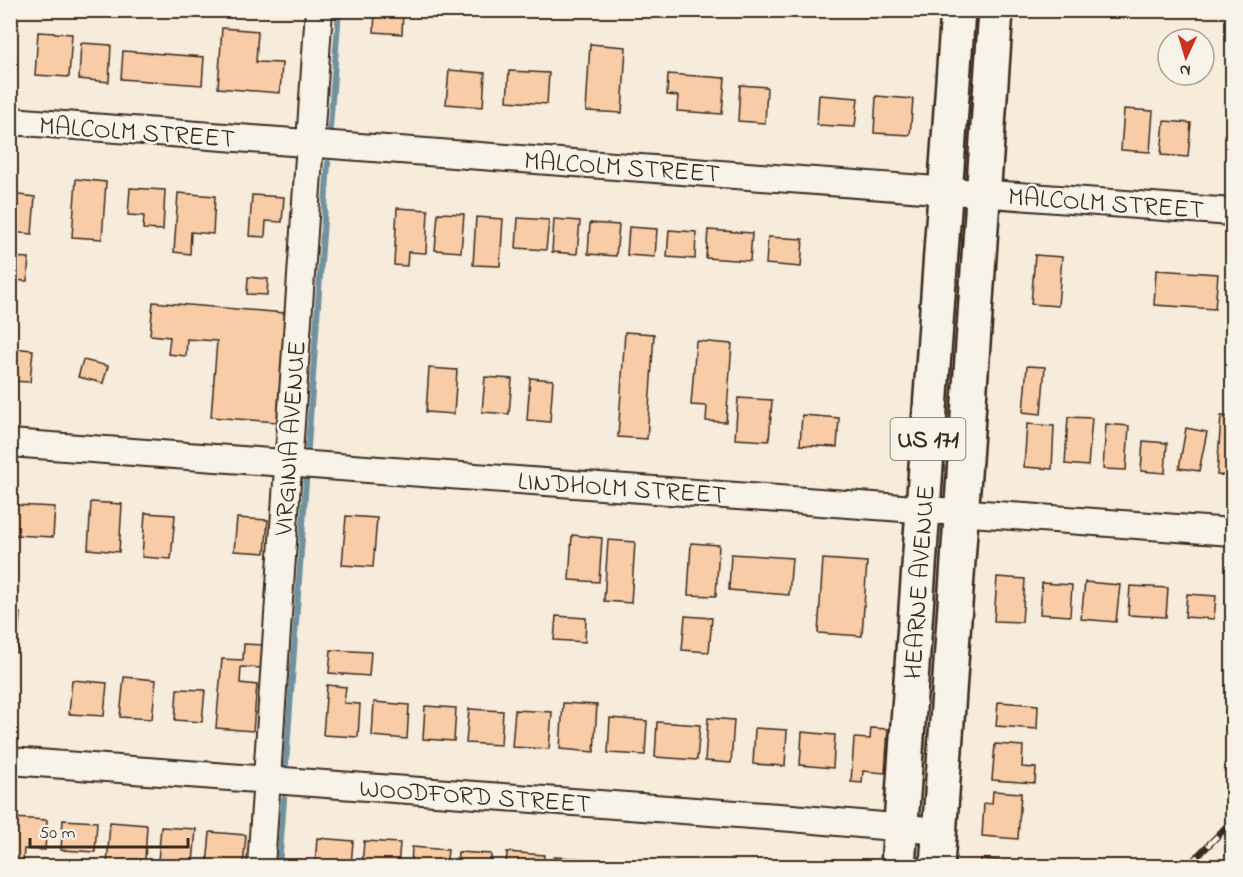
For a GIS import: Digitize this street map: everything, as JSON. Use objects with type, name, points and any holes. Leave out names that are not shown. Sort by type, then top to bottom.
[{"type":"main road","name":"HEARNE AVENUE","points":[[898,867],[958,10]]},
{"type":"main road","name":"HEARNE AVENUE","points":[[937,867],[996,10]]},
{"type":"street","name":"VIRGINIA AVENUE","points":[[261,867],[319,10]]},
{"type":"street","name":"MALCOLM STREET","points":[[10,121],[1233,212]]},
{"type":"street","name":"LINDHOLM STREET","points":[[10,443],[1233,532]]},
{"type":"street","name":"WOODFORD STREET","points":[[10,761],[939,831]]},
{"type":"building","points":[[375,10],[403,10],[402,34],[374,32]]},
{"type":"building","points":[[859,10],[888,10],[888,18],[859,16]]},
{"type":"building","points":[[222,28],[258,31],[256,62],[282,63],[280,93],[218,88]]},
{"type":"building","points":[[38,32],[72,34],[69,77],[35,75]]},
{"type":"building","points":[[81,43],[111,45],[109,82],[79,79]]},
{"type":"building","points":[[590,44],[626,47],[622,113],[586,111]]},
{"type":"building","points":[[123,51],[204,57],[202,85],[121,79]]},
{"type":"building","points":[[449,70],[485,73],[483,107],[446,104]]},
{"type":"building","points":[[509,71],[549,73],[547,104],[507,101]]},
{"type":"building","points":[[668,74],[725,78],[722,114],[677,111],[678,96],[667,95]]},
{"type":"building","points":[[740,85],[767,87],[765,123],[738,121]]},
{"type":"building","points":[[819,95],[858,98],[855,127],[817,125]]},
{"type":"building","points":[[876,96],[913,99],[910,135],[874,133]]},
{"type":"building","points":[[1124,109],[1153,111],[1150,152],[1121,150]]},
{"type":"building","points":[[1164,121],[1191,123],[1188,157],[1161,155]]},
{"type":"building","points":[[76,179],[106,182],[102,239],[72,237]]},
{"type":"building","points":[[130,188],[165,190],[163,230],[143,229],[144,216],[128,215]]},
{"type":"building","points":[[178,193],[215,196],[213,234],[191,232],[190,254],[174,252]]},
{"type":"building","points":[[10,194],[35,197],[32,234],[10,232]]},
{"type":"building","points":[[252,195],[284,197],[282,222],[266,221],[265,237],[249,236]]},
{"type":"building","points":[[397,208],[428,210],[426,253],[408,252],[407,266],[394,265]]},
{"type":"building","points":[[438,213],[464,214],[461,252],[435,250]]},
{"type":"building","points":[[476,217],[503,219],[500,266],[473,265]]},
{"type":"building","points":[[518,218],[549,220],[546,250],[516,248]]},
{"type":"building","points":[[554,219],[580,221],[577,254],[552,252]]},
{"type":"building","points":[[590,223],[619,225],[616,256],[588,254]]},
{"type":"building","points":[[629,227],[657,229],[655,257],[627,255]]},
{"type":"building","points":[[669,230],[696,232],[695,259],[667,257]]},
{"type":"building","points":[[708,230],[752,233],[750,261],[706,258]]},
{"type":"building","points":[[768,237],[803,239],[801,267],[766,264]]},
{"type":"building","points":[[1035,255],[1062,257],[1058,306],[1031,304]]},
{"type":"building","points":[[10,257],[29,258],[27,281],[10,280]]},
{"type":"building","points":[[1156,270],[1218,274],[1215,309],[1154,305]]},
{"type":"building","points":[[1229,273],[1232,273],[1232,308],[1227,308]]},
{"type":"building","points":[[248,277],[268,279],[267,295],[247,294]]},
{"type":"building","points":[[153,302],[285,313],[277,422],[211,417],[217,341],[187,339],[186,356],[168,354],[170,337],[150,335]]},
{"type":"building","points":[[625,332],[654,334],[647,439],[618,437]]},
{"type":"building","points":[[696,341],[732,344],[726,422],[706,421],[707,406],[691,405]]},
{"type":"building","points":[[10,348],[33,350],[30,382],[10,381]]},
{"type":"building","points":[[83,360],[108,366],[103,383],[78,377]]},
{"type":"building","points":[[1027,366],[1045,367],[1041,414],[1023,412]]},
{"type":"building","points":[[429,368],[457,370],[454,414],[426,412]]},
{"type":"building","points":[[485,377],[512,379],[509,414],[482,412]]},
{"type":"building","points":[[530,378],[553,380],[550,422],[527,420]]},
{"type":"building","points":[[738,398],[772,400],[769,441],[735,439]]},
{"type":"building","points":[[802,415],[839,418],[837,447],[800,445]]},
{"type":"building","points":[[1221,416],[1232,417],[1232,476],[1217,475]]},
{"type":"building","points":[[1068,417],[1092,418],[1088,466],[1065,464]]},
{"type":"building","points":[[1027,424],[1054,426],[1052,469],[1024,467]]},
{"type":"building","points":[[1106,424],[1129,426],[1126,470],[1103,469]]},
{"type":"building","points":[[1186,428],[1207,432],[1199,471],[1179,468]]},
{"type":"building","points":[[1143,441],[1167,443],[1165,473],[1141,471]]},
{"type":"building","points":[[91,502],[122,504],[119,552],[88,549]]},
{"type":"building","points":[[15,505],[55,507],[53,537],[13,535]]},
{"type":"building","points":[[145,513],[175,515],[171,559],[142,557]]},
{"type":"building","points":[[346,516],[377,518],[373,567],[342,565]]},
{"type":"building","points":[[237,518],[268,520],[265,553],[234,551]]},
{"type":"building","points":[[572,535],[602,538],[599,582],[569,580]]},
{"type":"building","points":[[608,540],[635,542],[631,603],[604,601]]},
{"type":"building","points":[[691,543],[719,545],[716,596],[688,595]]},
{"type":"building","points":[[731,554],[792,558],[789,595],[729,590]]},
{"type":"building","points":[[823,559],[867,562],[862,636],[818,633]]},
{"type":"building","points":[[997,577],[1025,579],[1022,622],[994,621]]},
{"type":"building","points":[[1085,582],[1120,585],[1116,622],[1081,619]]},
{"type":"building","points":[[1042,583],[1072,585],[1070,616],[1040,614]]},
{"type":"building","points":[[1130,586],[1168,588],[1166,617],[1128,615]]},
{"type":"building","points":[[1187,594],[1216,596],[1214,619],[1185,617]]},
{"type":"building","points":[[10,612],[20,613],[17,653],[10,652]]},
{"type":"building","points":[[556,616],[586,618],[585,642],[554,640]]},
{"type":"building","points":[[685,616],[712,618],[709,652],[682,650]]},
{"type":"building","points":[[244,644],[265,645],[263,668],[241,667],[240,683],[257,685],[253,731],[216,728],[222,659],[243,660]]},
{"type":"building","points":[[331,650],[371,652],[369,676],[329,673]]},
{"type":"building","points":[[124,677],[156,680],[152,719],[120,717]]},
{"type":"building","points":[[72,680],[107,683],[104,716],[69,714]]},
{"type":"building","points":[[327,685],[346,687],[344,703],[360,704],[358,737],[323,735]]},
{"type":"building","points":[[177,689],[205,690],[202,722],[175,720]]},
{"type":"building","points":[[374,702],[409,705],[407,739],[372,736]]},
{"type":"building","points":[[998,702],[1038,705],[1037,729],[996,726]]},
{"type":"building","points":[[563,703],[597,705],[594,752],[560,749]]},
{"type":"building","points":[[425,706],[456,708],[454,741],[423,739]]},
{"type":"building","points":[[469,709],[503,711],[501,745],[466,743]]},
{"type":"building","points":[[515,710],[552,712],[549,749],[512,747]]},
{"type":"building","points":[[610,718],[647,721],[645,755],[608,753]]},
{"type":"building","points":[[708,718],[734,720],[731,763],[705,761]]},
{"type":"building","points":[[657,722],[700,725],[697,760],[655,757]]},
{"type":"building","points":[[755,728],[787,730],[785,766],[753,764]]},
{"type":"building","points":[[871,728],[888,729],[885,773],[863,771],[862,783],[851,782],[854,738],[870,739]]},
{"type":"building","points":[[802,732],[835,735],[833,768],[800,765]]},
{"type":"building","points":[[995,744],[1023,746],[1022,767],[1036,768],[1035,783],[992,780]]},
{"type":"building","points":[[993,791],[1021,793],[1018,839],[982,836],[984,803],[992,804]]},
{"type":"building","points":[[12,818],[47,820],[45,850],[24,849],[23,861],[10,860]]},
{"type":"building","points":[[63,820],[97,822],[95,852],[61,850]]},
{"type":"building","points":[[110,822],[147,825],[145,860],[131,859],[130,866],[107,866]]},
{"type":"building","points":[[161,827],[196,829],[193,863],[158,861]]},
{"type":"building","points":[[210,832],[246,835],[243,866],[207,866]]},
{"type":"building","points":[[317,838],[353,841],[351,866],[315,866]]},
{"type":"building","points":[[364,841],[400,843],[398,866],[362,866]]},
{"type":"building","points":[[412,847],[448,850],[446,866],[411,866]]},
{"type":"building","points":[[458,852],[491,854],[491,866],[457,866]]},
{"type":"building","points":[[507,852],[544,855],[543,866],[506,866]]},
{"type":"building","points":[[554,857],[589,859],[588,866],[553,866]]},
{"type":"building","points":[[981,859],[1018,862],[1018,866],[980,866]]},
{"type":"building","points":[[601,860],[633,862],[633,866],[600,866]]},
{"type":"building","points":[[648,861],[684,864],[684,866],[648,866]]},
{"type":"waterway","points":[[330,128],[339,10]]},
{"type":"waterway","points":[[308,447],[328,163]]},
{"type":"waterway","points":[[286,764],[306,481]]},
{"type":"waterway","points":[[279,866],[284,799]]},
{"type":"railway","points":[[1188,866],[1232,821]]}]
